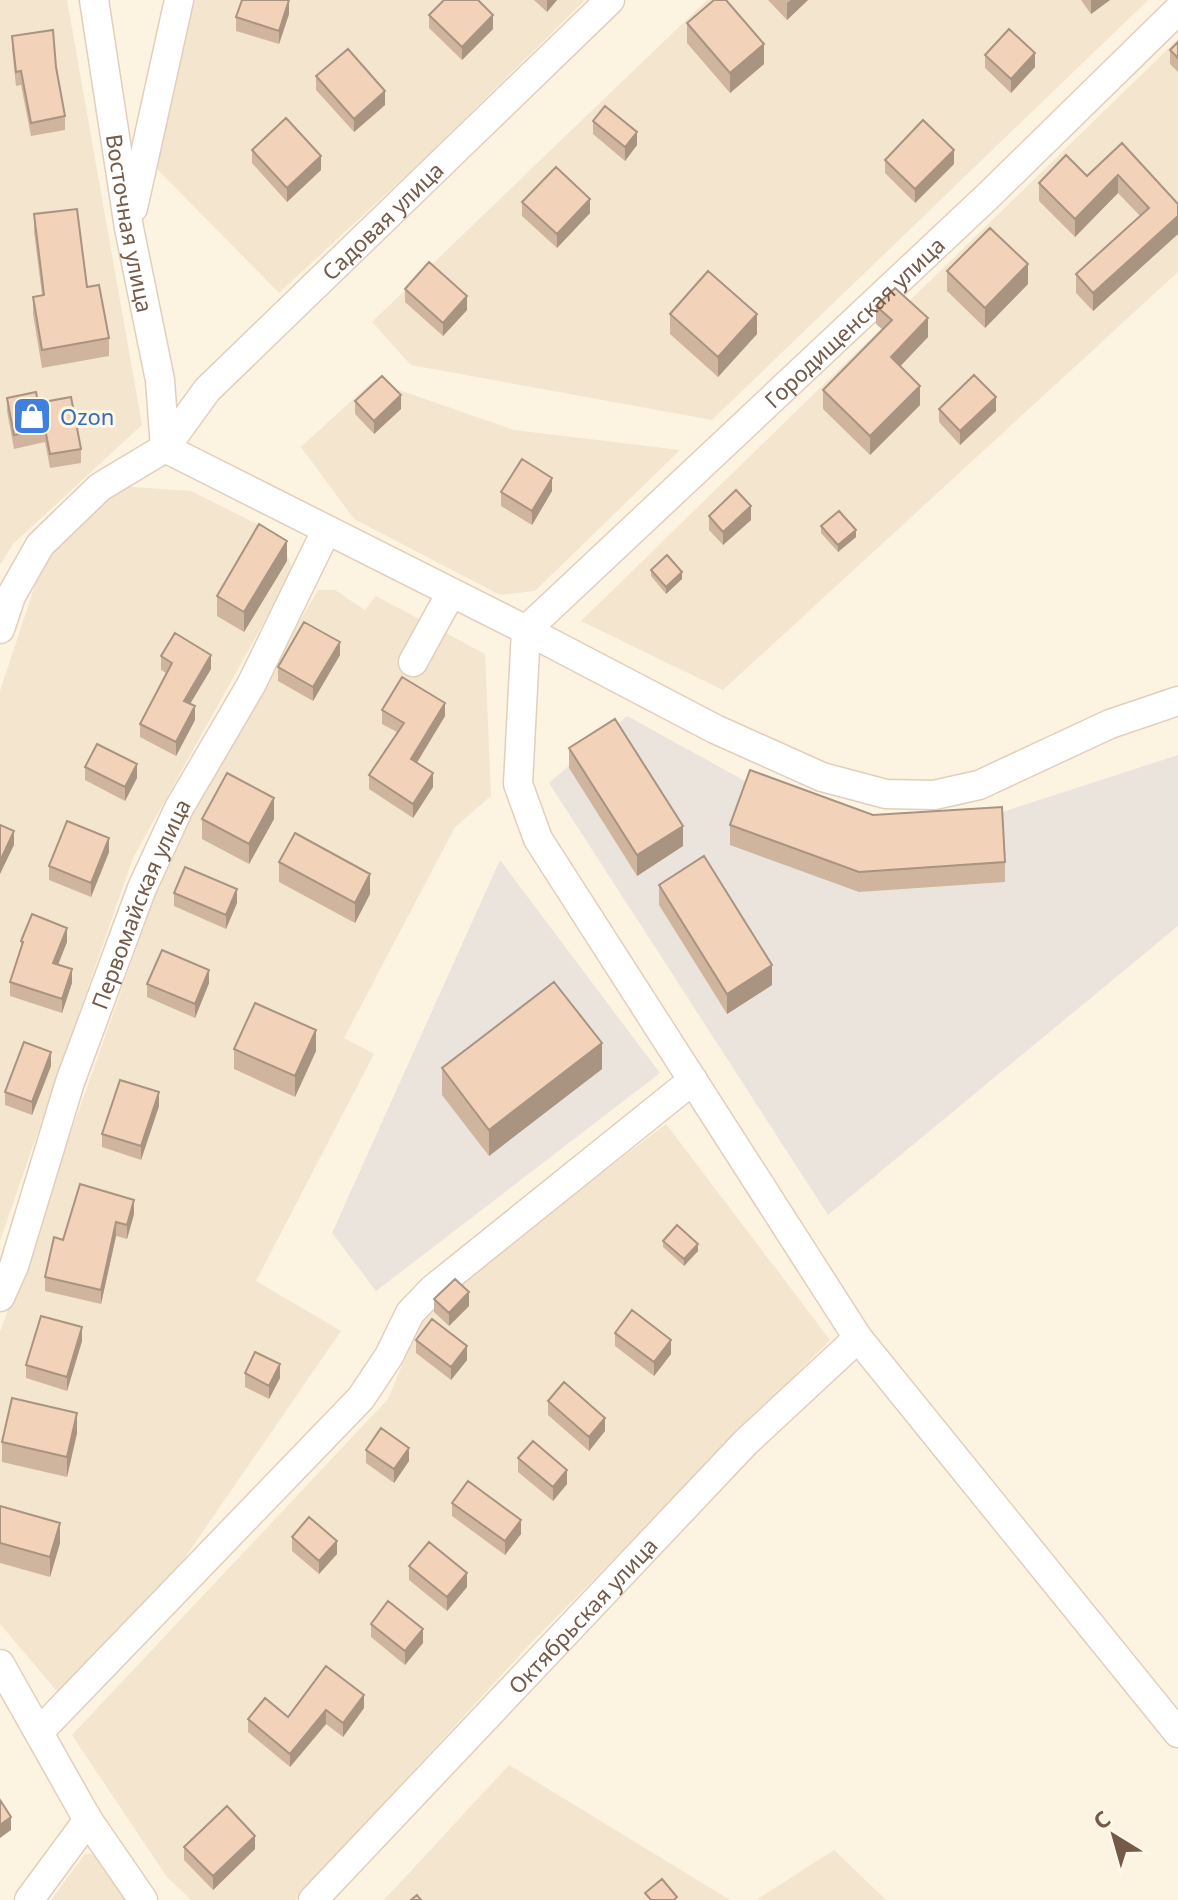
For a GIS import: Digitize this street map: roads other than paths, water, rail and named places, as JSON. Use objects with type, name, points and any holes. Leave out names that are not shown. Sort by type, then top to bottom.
[{"type":"street","name":"Восточная улица","points":[[94,0],[129,228],[160,380],[165,448]]},
{"type":"street","points":[[129,228],[179,0]]},
{"type":"street","name":"Садовая улица","points":[[165,448],[207,390],[610,0]]},
{"type":"street","name":"Городищенская улица","points":[[526,630],[988,196],[1178,10]]},
{"type":"street","points":[[0,629],[11,596],[40,545],[100,487],[165,448],[715,729],[822,777],[886,794],[934,795],[979,785],[1110,724],[1178,701]]},
{"type":"street","name":"Первомайская улица","points":[[0,1297],[14,1266],[70,1082],[142,888],[179,808],[251,685],[326,531]]},
{"type":"street","points":[[413,662],[451,593]]},
{"type":"street","points":[[526,630],[518,784],[538,839],[858,1338],[1178,1733]]},
{"type":"street","points":[[40,1731],[361,1398],[389,1356],[410,1313],[433,1289],[693,1080]]},
{"type":"street","name":"Октябрьская улица","points":[[313,1900],[746,1442],[858,1338]]},
{"type":"street","points":[[0,1664],[88,1820],[143,1900]]},
{"type":"street","points":[[29,1900],[88,1820]]},
{"type":"place","name":"Ozon","points":[[32,416]]}]
